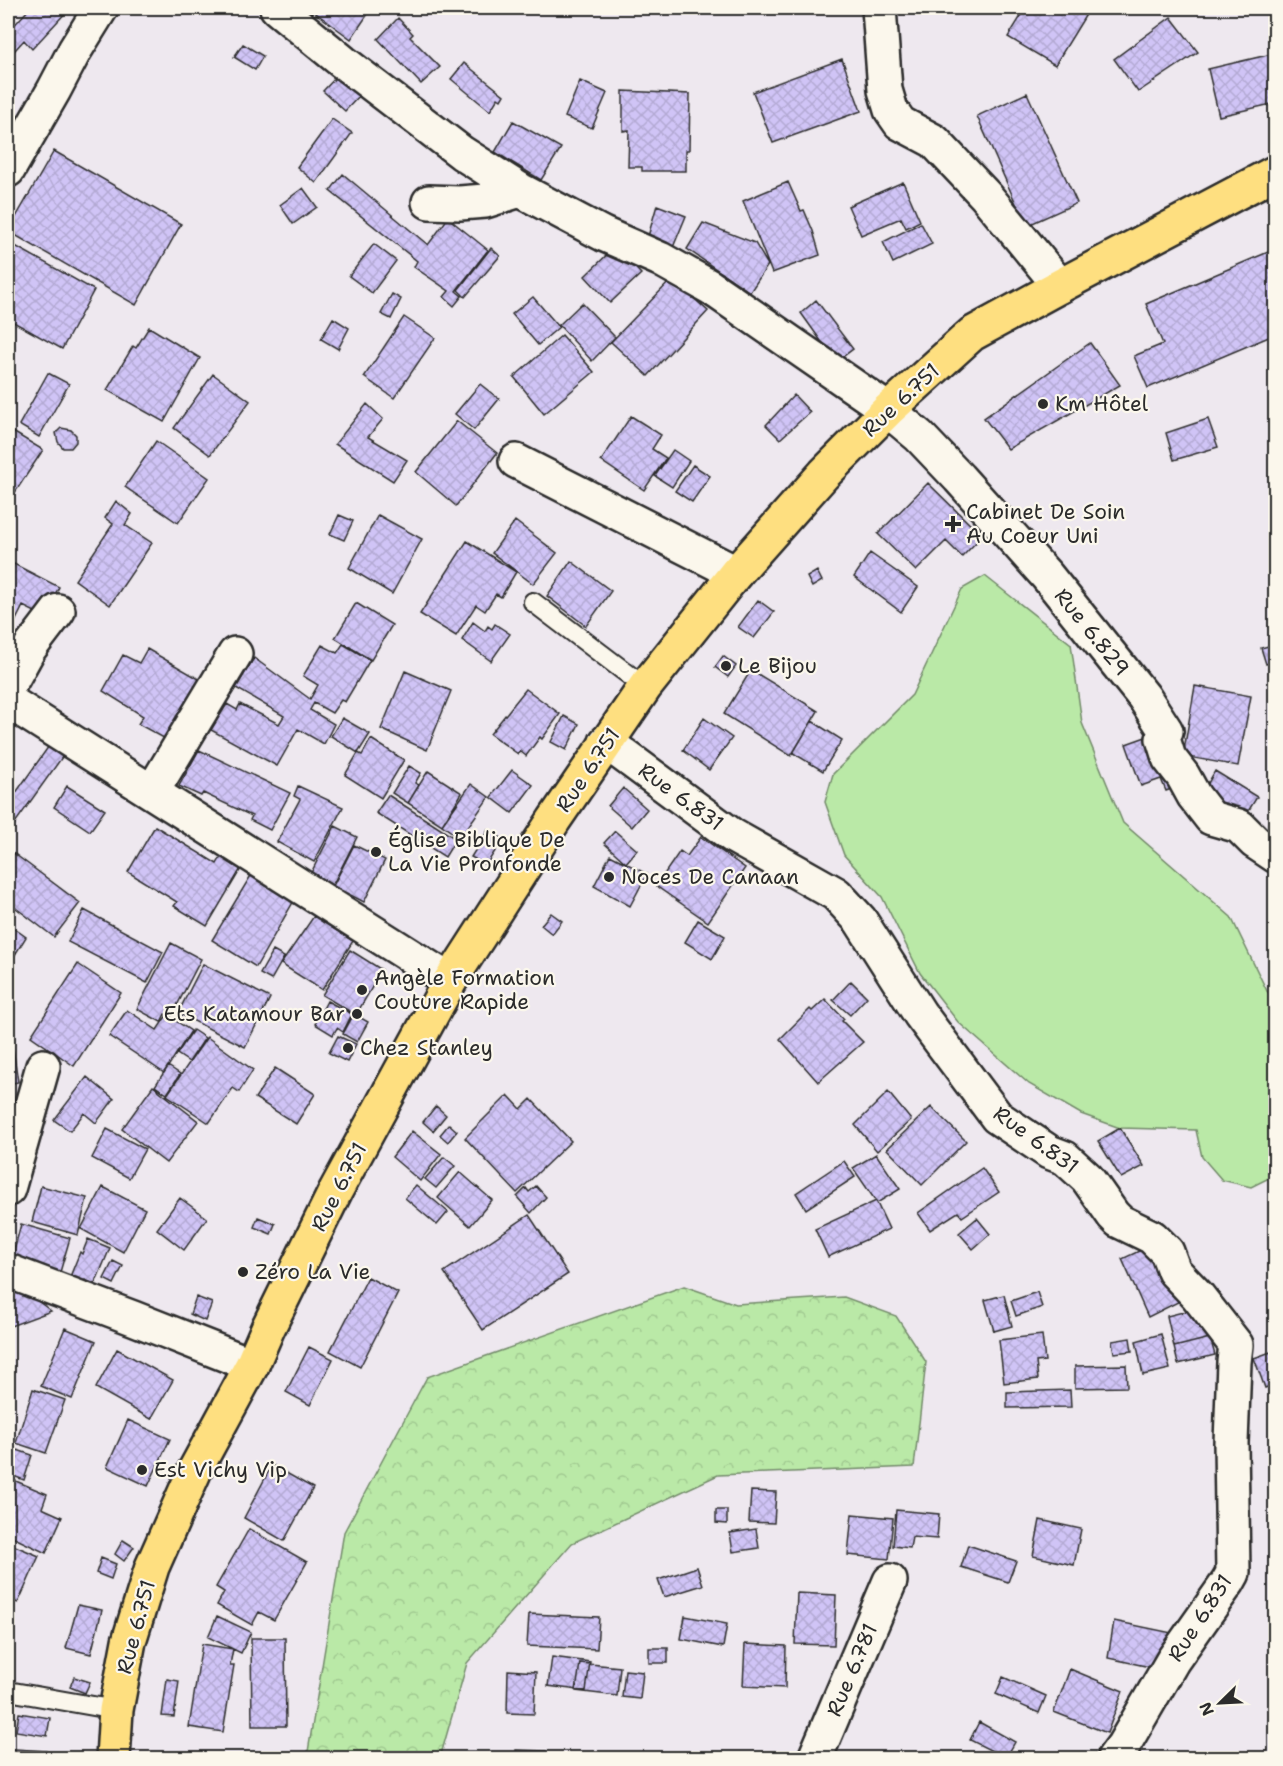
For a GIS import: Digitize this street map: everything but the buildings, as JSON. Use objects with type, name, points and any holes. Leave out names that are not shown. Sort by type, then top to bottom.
[{"type":"main road","name":"Rue 6.751","points":[[113,1758],[116,1710],[129,1641],[152,1567],[195,1470],[252,1365],[336,1190],[450,981],[554,820],[645,687],[736,573],[824,474],[888,410],[972,334],[1275,172]]},
{"type":"street","points":[[8,170],[101,8]]},
{"type":"street","name":"Rue 6.829","points":[[278,8],[343,62],[462,153],[520,190],[603,234],[660,259],[710,287],[888,410],[919,436],[999,520],[1144,697],[1166,731],[1163,739],[1169,758],[1183,776],[1194,796],[1212,818],[1239,826],[1255,842],[1275,856]]},
{"type":"street","points":[[879,8],[885,90],[891,110],[900,123],[934,141],[961,169],[1060,286]]},
{"type":"street","points":[[429,202],[486,201],[520,190]]},
{"type":"street","points":[[516,461],[736,573]]},
{"type":"street","points":[[8,687],[29,649],[58,611]]},
{"type":"street","points":[[152,792],[235,654]]},
{"type":"street","points":[[8,701],[450,981]]},
{"type":"street","name":"Rue 6.831","points":[[606,742],[733,836],[836,894],[860,920],[920,1014],[997,1117],[1049,1152],[1065,1158],[1087,1178],[1119,1221],[1152,1237],[1167,1252],[1174,1271],[1197,1295],[1236,1345],[1231,1443],[1233,1573],[1173,1660],[1124,1746],[1114,1758]]},
{"type":"street","points":[[8,1189],[43,1066]]},
{"type":"street","points":[[8,1270],[252,1365]]},
{"type":"street","name":"Rue 6.781","points":[[814,1758],[890,1581]]},
{"type":"lane","points":[[533,602],[645,687]]},
{"type":"lane","points":[[8,1691],[116,1710]]},
{"type":"green space","points":[[985,576],[1071,644],[1082,723],[1123,823],[1231,917],[1267,991],[1275,1000],[1275,1175],[1251,1187],[1222,1180],[1202,1157],[1196,1130],[1120,1128],[1081,1114],[1029,1084],[958,1022],[920,973],[882,897],[844,855],[825,802],[833,774],[912,695],[962,589]]},
{"type":"green space","points":[[684,1286],[736,1304],[844,1297],[896,1316],[926,1362],[914,1467],[718,1475],[572,1543],[467,1663],[440,1758],[307,1758],[344,1532],[427,1377]]},
{"type":"place","name":"Km Hôtel","points":[[1043,404]]},
{"type":"place","name":"Cabinet De Soin Au Coeur Uni","points":[[953,524]]},
{"type":"place","name":"Le Bijou","points":[[726,666]]},
{"type":"place","name":"Église Biblique De La Vie Pronfonde","points":[[376,852]]},
{"type":"place","name":"Noces De Canaan","points":[[609,877]]},
{"type":"place","name":"Angèle Formation Couture Rapide","points":[[362,990]]},
{"type":"place","name":"Ets Katamour Bar","points":[[357,1014]]},
{"type":"place","name":"Chez Stanley","points":[[348,1048]]},
{"type":"place","name":"Zéro La Vie","points":[[243,1272]]},
{"type":"place","name":"Est Vichy Vip","points":[[142,1470]]}]
